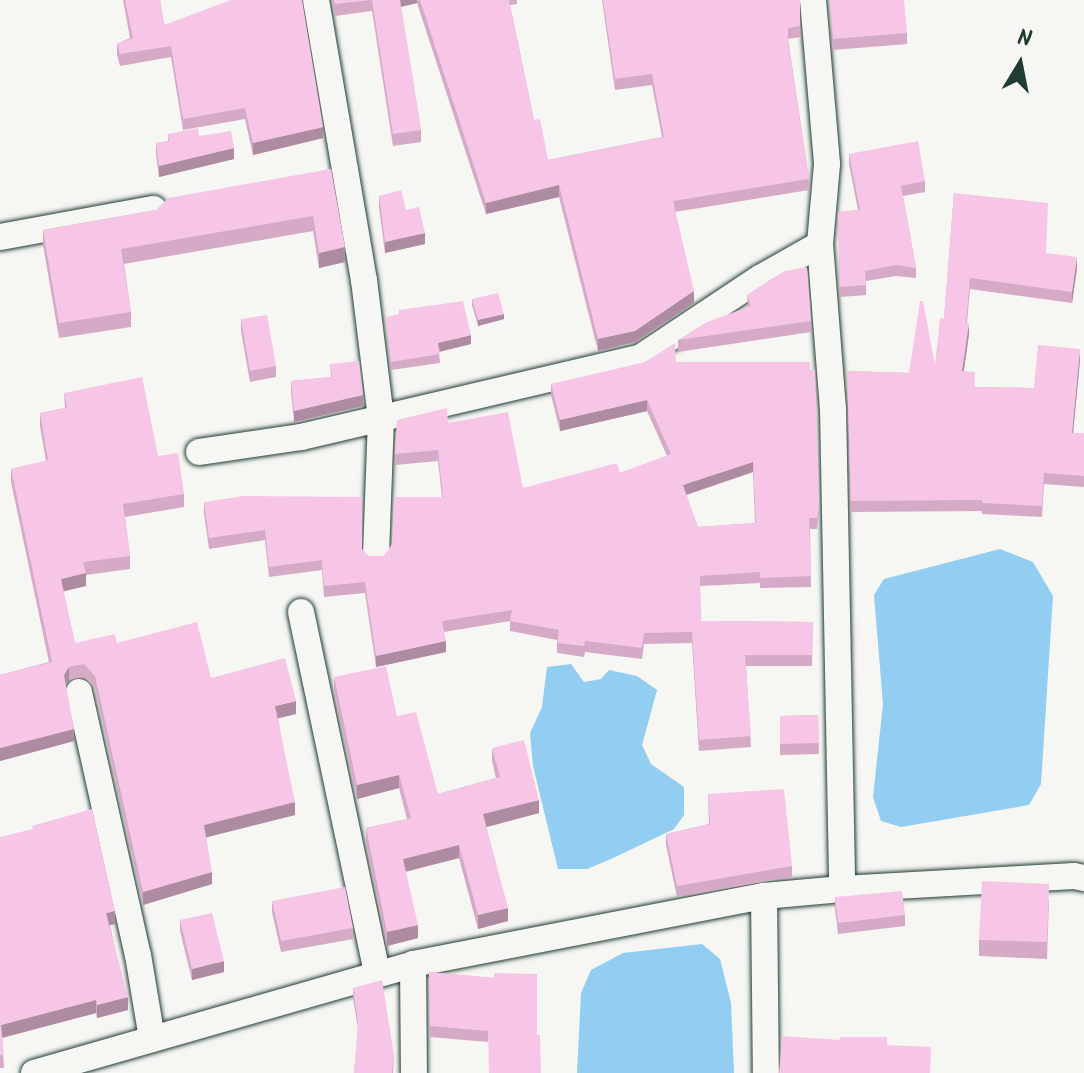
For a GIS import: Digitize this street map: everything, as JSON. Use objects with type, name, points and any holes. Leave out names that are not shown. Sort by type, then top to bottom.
[{"type":"street","points":[[316,0],[364,280],[381,418],[376,553]]},
{"type":"street","points":[[813,0],[827,164],[820,244],[833,408],[842,889]]},
{"type":"street","points":[[0,237],[153,209]]},
{"type":"street","points":[[199,452],[301,437],[641,357],[760,278],[820,244]]},
{"type":"street","points":[[301,612],[377,974]]},
{"type":"street","points":[[79,692],[138,955],[152,1039]]},
{"type":"street","points":[[34,1073],[413,964],[764,896],[842,889],[1074,876],[1084,878]]},
{"type":"street","points":[[764,896],[766,1073]]},
{"type":"street","points":[[413,964],[414,1073]]},
{"type":"water","points":[[1000,549],[1033,562],[1053,596],[1041,784],[1029,805],[901,827],[881,821],[873,797],[883,704],[874,595],[884,579]]},
{"type":"water","points":[[571,664],[584,682],[601,679],[609,670],[637,676],[657,690],[642,745],[651,764],[684,787],[684,815],[674,829],[587,869],[558,869],[533,766],[530,733],[542,707],[547,667]]},
{"type":"water","points":[[702,944],[720,959],[731,1003],[734,1073],[577,1073],[581,993],[591,970],[623,953]]},
{"type":"building","points":[[125,0],[160,0],[164,25],[231,0],[302,0],[323,127],[253,143],[245,108],[183,119],[171,46],[120,54],[117,44],[133,38]]},
{"type":"building","points":[[334,0],[371,0],[335,4]]},
{"type":"building","points":[[372,0],[400,0],[421,130],[393,134]]},
{"type":"building","points":[[420,0],[509,0],[534,120],[540,119],[548,160],[664,137],[652,74],[615,79],[603,0],[800,0],[800,26],[788,28],[788,42],[809,179],[673,201],[694,291],[635,331],[598,339],[559,185],[486,203]]},
{"type":"building","points":[[830,0],[904,0],[907,33],[833,39]]},
{"type":"building","points":[[198,128],[199,136],[231,131],[234,148],[159,166],[156,143],[169,141],[168,134]]},
{"type":"building","points":[[918,141],[925,181],[901,186],[916,268],[896,265],[865,271],[866,285],[840,287],[838,212],[860,210],[849,154]]},
{"type":"building","points":[[331,169],[345,247],[319,253],[313,216],[121,249],[131,312],[59,323],[43,230],[156,210],[168,198]]},
{"type":"building","points":[[401,190],[406,210],[419,207],[425,233],[385,242],[379,196]]},
{"type":"building","points":[[954,193],[1048,203],[1046,253],[1077,257],[1072,292],[970,278],[966,322],[969,323],[962,371],[975,372],[974,387],[1034,388],[1038,345],[1080,349],[1072,433],[1084,433],[1084,476],[1044,473],[1042,506],[982,503],[982,500],[851,501],[847,371],[909,373],[920,301],[923,301],[935,365],[940,318],[944,319]]},
{"type":"building","points":[[807,267],[811,321],[678,340],[707,322],[751,306],[747,295],[785,271]]},
{"type":"building","points":[[498,293],[504,314],[478,320],[472,299]]},
{"type":"building","points":[[463,301],[471,335],[438,343],[440,354],[391,362],[386,317],[399,314],[399,310]]},
{"type":"building","points":[[267,315],[276,366],[250,371],[241,319]]},
{"type":"building","points":[[675,343],[676,362],[810,362],[810,370],[815,370],[819,502],[817,518],[809,518],[811,576],[760,578],[760,572],[700,576],[701,621],[813,622],[812,655],[745,655],[751,736],[699,740],[692,632],[644,633],[642,648],[585,641],[584,646],[557,643],[559,630],[510,621],[512,610],[442,621],[446,641],[376,656],[365,582],[324,586],[322,560],[269,567],[265,530],[209,538],[204,502],[244,496],[362,497],[362,549],[368,556],[384,556],[392,544],[394,497],[443,497],[438,450],[395,454],[397,420],[447,408],[448,423],[508,412],[523,488],[617,463],[620,473],[671,454],[647,400],[560,420],[551,384],[645,362]],"holes":[[[753,462],[756,523],[698,527],[683,485]]]},
{"type":"building","points":[[359,361],[363,395],[294,411],[291,381],[332,377],[330,364]]},
{"type":"building","points":[[142,377],[158,456],[178,453],[184,494],[123,504],[130,556],[83,562],[86,573],[61,579],[75,643],[115,634],[117,643],[197,622],[211,678],[285,658],[296,701],[275,706],[295,802],[204,825],[212,872],[143,892],[95,676],[84,664],[69,667],[64,675],[74,729],[0,748],[0,675],[52,662],[11,469],[48,460],[40,413],[67,408],[64,393]]},
{"type":"building","points":[[386,666],[397,716],[416,712],[438,794],[500,777],[492,748],[524,740],[539,800],[483,814],[508,908],[478,915],[459,845],[403,859],[418,925],[387,932],[366,828],[411,818],[399,775],[357,785],[334,677]]},
{"type":"building","points":[[818,715],[819,743],[780,744],[780,716]]},
{"type":"building","points":[[784,789],[792,866],[677,886],[666,834],[710,824],[708,794]]},
{"type":"building","points":[[92,809],[115,911],[106,913],[128,997],[97,1005],[96,1000],[1,1025],[4,1055],[0,1055],[0,837]]},
{"type":"building","points":[[982,881],[1049,884],[1047,942],[979,940]]},
{"type":"building","points":[[345,887],[353,928],[281,941],[272,901]]},
{"type":"building","points":[[902,891],[905,915],[838,923],[835,897]]},
{"type":"building","points":[[212,913],[224,961],[192,969],[180,920]]},
{"type":"building","points":[[429,972],[494,978],[494,973],[537,974],[537,1035],[540,1035],[541,1073],[489,1073],[488,1031],[430,1026]]},
{"type":"building","points":[[382,980],[394,1055],[392,1073],[354,1073],[358,1023],[353,988]]},
{"type":"building","points":[[782,1036],[840,1040],[840,1037],[887,1037],[887,1045],[931,1047],[930,1073],[779,1073]]}]
